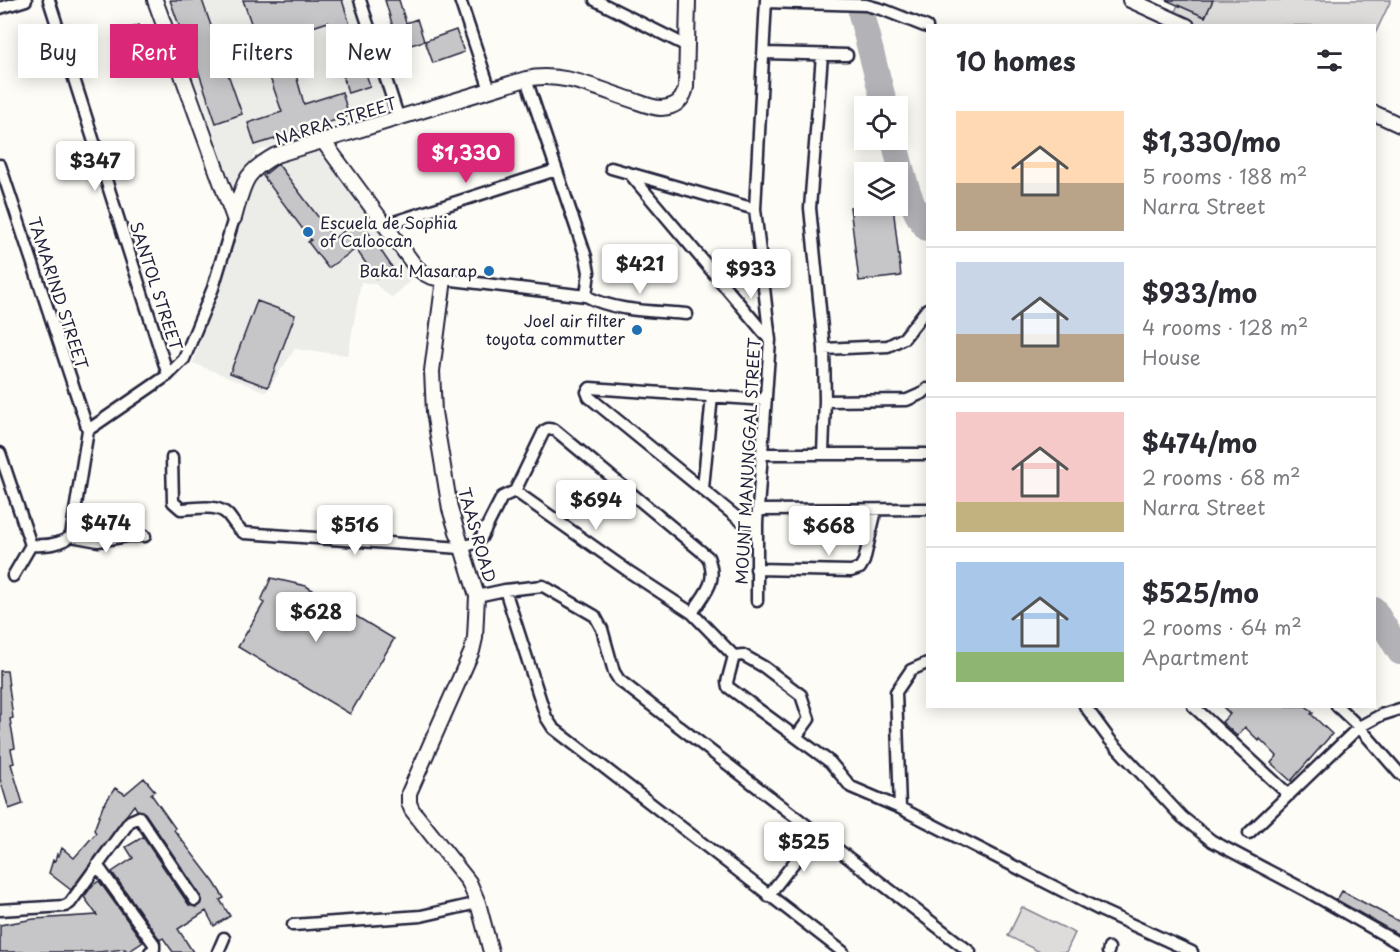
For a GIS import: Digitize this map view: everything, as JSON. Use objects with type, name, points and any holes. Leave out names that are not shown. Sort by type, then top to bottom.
[{"type":"street","points":[[0,9],[26,0]]},
{"type":"street","name":"SANTOL STREET","points":[[49,0],[168,375]]},
{"type":"street","points":[[154,0],[234,218]]},
{"type":"street","points":[[360,0],[399,119]]},
{"type":"street","points":[[460,0],[490,90]]},
{"type":"street","points":[[595,0],[687,46]]},
{"type":"street","name":"NARRA STREET","points":[[88,430],[168,375],[184,359],[213,288],[245,181],[257,166],[276,155],[539,76],[571,80],[657,108],[678,104],[684,96],[686,87],[688,0]]},
{"type":"street","points":[[1130,0],[1183,24]]},
{"type":"street","points":[[766,1],[866,5],[926,27]]},
{"type":"street","name":"MOUNT MANUNGGAL STREET","points":[[757,601],[757,523],[771,340],[755,209],[766,1]]},
{"type":"street","points":[[764,53],[847,56]]},
{"type":"street","points":[[822,56],[810,208],[824,349],[823,453]]},
{"type":"street","points":[[526,79],[586,257],[589,272],[586,296]]},
{"type":"street","points":[[1376,114],[1400,125]]},
{"type":"street","points":[[323,141],[423,274],[444,279],[586,296],[623,308],[687,314]]},
{"type":"street","name":"TAMARIND STREET","points":[[0,165],[88,430]]},
{"type":"street","points":[[611,168],[755,209]]},
{"type":"street","points":[[385,225],[556,170]]},
{"type":"street","points":[[630,174],[771,340]]},
{"type":"street","name":"TAAS ROAD","points":[[444,279],[432,371],[434,412],[450,509],[477,596],[475,638],[472,651],[409,793],[409,803],[412,810],[470,882],[491,952]]},
{"type":"street","points":[[824,349],[888,346],[904,338],[926,310]]},
{"type":"street","points":[[757,523],[740,520],[589,397],[587,392],[590,388],[766,400]]},
{"type":"street","points":[[825,401],[908,400],[926,389]]},
{"type":"street","points":[[703,488],[712,396]]},
{"type":"street","points":[[31,545],[47,546],[70,536],[88,430]]},
{"type":"street","points":[[172,458],[173,502],[176,506],[181,509],[218,508],[226,513],[236,528],[244,533],[461,548],[477,542],[502,497],[515,491],[544,431],[555,430],[708,557],[713,569],[712,583],[692,613]]},
{"type":"street","points":[[0,453],[31,545],[13,576]]},
{"type":"street","points":[[762,454],[926,454]]},
{"type":"street","points":[[515,491],[630,573],[692,613],[735,656]]},
{"type":"street","points":[[758,510],[926,509]]},
{"type":"street","points":[[756,569],[851,572],[860,568],[864,561],[876,510]]},
{"type":"street","points":[[70,536],[98,541],[127,536],[145,536]]},
{"type":"street","points":[[477,596],[543,586],[595,616],[602,628],[614,672],[619,680],[970,952]]},
{"type":"street","points":[[505,590],[546,717],[554,728],[843,952]]},
{"type":"street","points":[[735,656],[744,655],[764,667],[801,696],[809,719],[796,737]]},
{"type":"street","points":[[735,656],[727,682],[728,687],[831,762],[851,787],[900,808],[1102,911],[1192,952]]},
{"type":"street","points":[[900,808],[896,692],[911,670],[926,663]]},
{"type":"street","points":[[1086,708],[1110,740],[1182,817],[1212,841],[1400,944]]},
{"type":"street","points":[[1195,708],[1289,795]]},
{"type":"street","points":[[1339,708],[1400,774]]},
{"type":"street","points":[[1249,833],[1359,727],[1381,715],[1400,710]]},
{"type":"street","points":[[0,910],[65,906],[70,903],[130,821],[139,817],[195,900]]},
{"type":"street","points":[[768,896],[817,833]]},
{"type":"street","points":[[97,866],[154,944],[154,949],[150,952]]},
{"type":"street","points":[[293,925],[421,916],[478,903]]},
{"type":"street","points":[[218,952],[224,938]]},
{"type":"shaded area","points":[[167,0],[352,0],[360,24],[326,24],[326,78],[378,78],[388,107],[258,151],[232,185],[194,78],[198,78],[198,24],[175,24]]},
{"type":"shaded area","points":[[1213,0],[1391,0],[1376,32],[1376,24],[1198,24],[1174,14],[1178,5],[1205,17]]},
{"type":"shaded area","name":"Escuela de Sophia of Caloocan","points":[[321,147],[413,278],[392,298],[375,284],[361,282],[348,355],[295,349],[266,392],[193,363],[249,186],[261,170],[279,161]]},
{"type":"shaded area","points":[[1022,907],[1075,933],[1066,952],[1040,952],[1008,936]]},
{"type":"building","points":[[170,0],[202,0],[210,24],[210,78],[229,78],[242,114],[216,123],[198,70],[198,24],[179,24]]},
{"type":"building","points":[[243,0],[342,0],[350,24],[329,24],[328,22],[314,27],[314,24],[251,24]]},
{"type":"building","points":[[385,0],[399,0],[406,23],[417,19],[424,41],[412,45],[412,24],[392,24]]},
{"type":"building","points":[[1166,0],[1213,0],[1205,17]]},
{"type":"building","points":[[456,30],[464,52],[433,63],[425,41]]},
{"type":"building","points":[[270,78],[297,78],[304,104],[342,92],[349,116],[255,145],[248,123],[282,112]]},
{"type":"building","points":[[344,78],[367,78],[370,86],[348,93]]},
{"type":"building","points":[[278,164],[334,238],[360,220],[392,267],[376,278],[356,249],[328,268],[308,242],[311,240],[263,176]]},
{"type":"building","points":[[850,207],[854,207],[854,216],[894,216],[901,276],[859,281]]},
{"type":"building","points":[[257,301],[295,315],[268,387],[230,373]]},
{"type":"building","points":[[271,578],[306,586],[394,639],[350,714],[238,647],[264,603],[261,601]]},
{"type":"building","points":[[0,671],[7,671],[13,718],[10,719],[15,748],[11,749],[14,763],[11,764],[23,804],[9,809],[0,779]]},
{"type":"building","points":[[1224,708],[1308,708],[1313,713],[1311,714],[1332,734],[1291,781],[1271,763],[1277,756],[1260,739],[1259,741],[1245,727],[1237,736],[1222,722],[1230,714]]},
{"type":"building","points":[[144,778],[155,791],[151,794],[175,828],[174,830],[224,898],[220,900],[230,916],[214,926],[206,911],[178,929],[193,952],[173,952],[163,938],[160,940],[112,872],[133,858],[126,847],[143,837],[189,905],[196,907],[202,903],[201,896],[145,813],[137,810],[134,805],[71,890],[49,873],[53,860],[55,861],[57,854],[59,856],[62,848],[74,858],[96,833],[94,830],[103,806],[115,788],[125,794]]},
{"type":"building","points":[[99,881],[143,942],[128,952],[125,949],[99,952],[0,952],[0,925],[34,919],[97,915],[84,897]]},
{"type":"building","points":[[1342,891],[1400,922],[1399,935],[1337,900]]},
{"type":"waterway","points":[[861,14],[882,96]]},
{"type":"waterway","points":[[897,150],[910,198],[926,227]]},
{"type":"waterway","points":[[1376,613],[1400,652]]},
{"type":"place","name":"Escuela de Sophia of Caloocan","points":[[308,232]]},
{"type":"place","name":"Baka! Masarap","points":[[489,271]]},
{"type":"place","name":"Joel air filter toyota commutter","points":[[637,330]]}]
